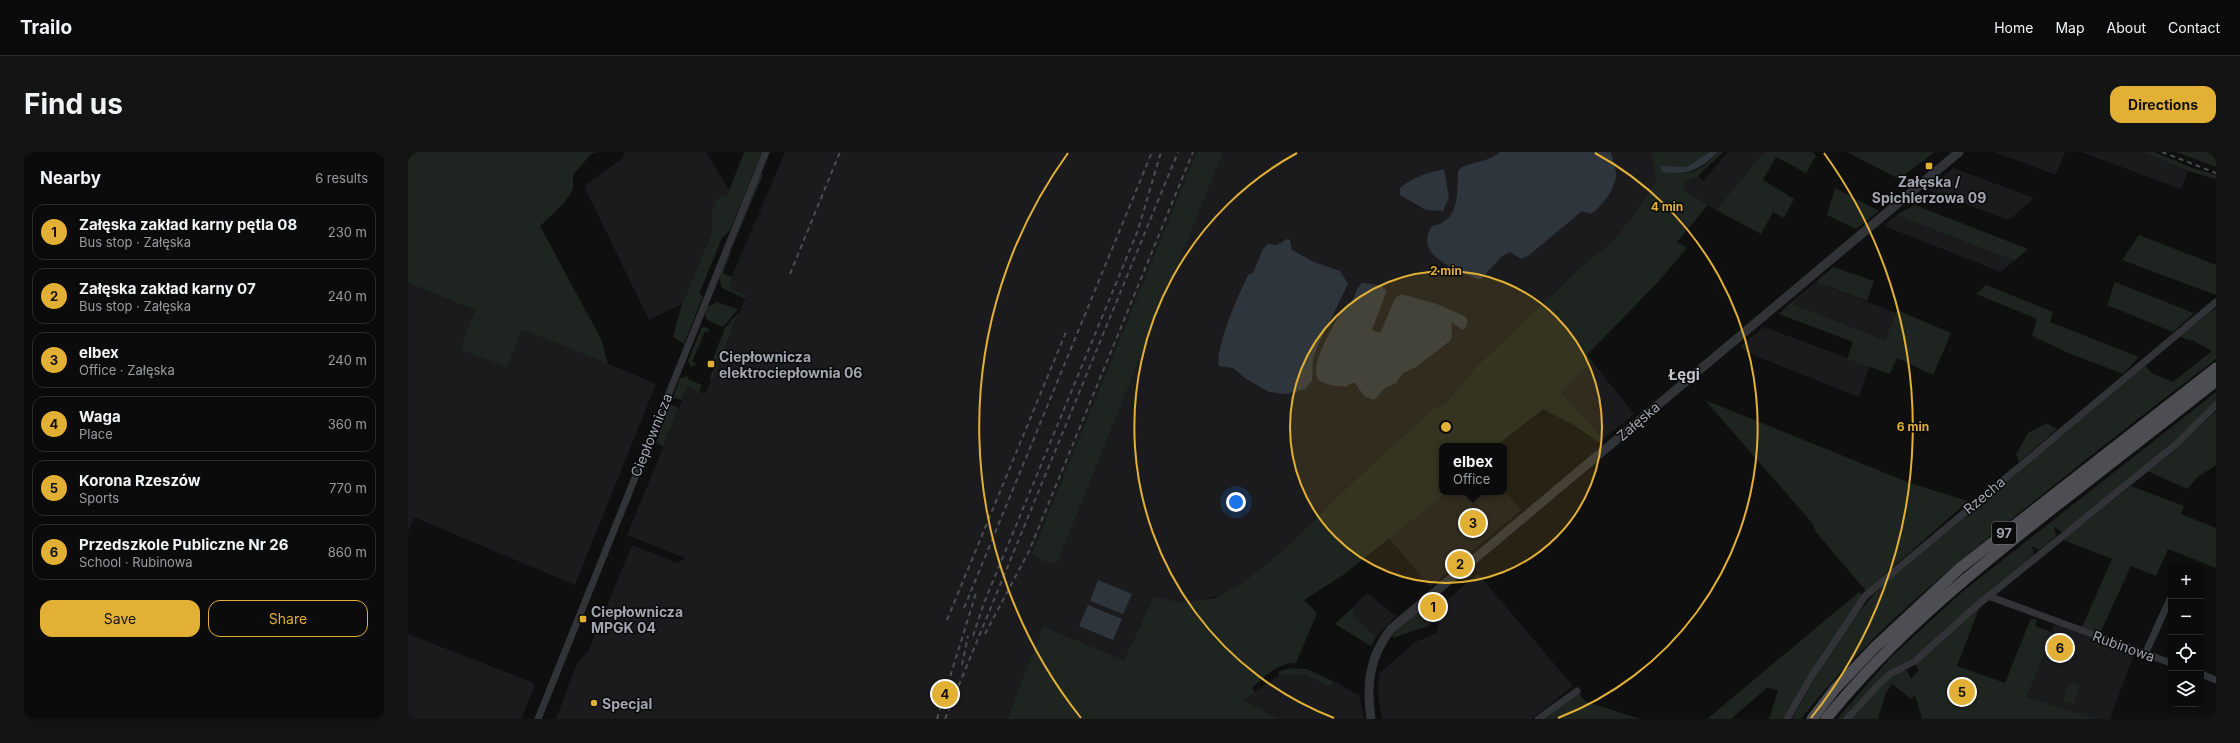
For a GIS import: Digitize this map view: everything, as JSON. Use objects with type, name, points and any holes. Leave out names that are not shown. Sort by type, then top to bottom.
[{"type":"main road","name":"97","points":[[1812,719],[1836,689],[1875,647],[1960,568],[2216,368]]},
{"type":"main road","name":"97","points":[[1826,719],[1885,652],[1936,603],[2021,533],[2216,381]]},
{"type":"street","name":"Ciepłownicza","points":[[538,719],[766,152]]},
{"type":"street","name":"Załęska","points":[[1371,719],[1368,696],[1370,670],[1376,652],[1391,629],[1959,152]]},
{"type":"street","name":"Rzecha","points":[[1788,719],[1813,674],[1865,596],[2128,374],[2216,302]]},
{"type":"street","points":[[1847,719],[1890,674],[1915,661],[1988,596],[2175,445],[2216,405]]},
{"type":"street","name":"Rubinowa","points":[[1988,596],[2168,662]]},
{"type":"street","points":[[2145,654],[2170,599]]},
{"type":"street","points":[[2204,675],[2216,680]]},
{"type":"street","points":[[1538,719],[1577,691]]},
{"type":"shaded area","points":[[408,152],[599,152],[592,153],[573,175],[573,189],[564,203],[540,226],[601,339],[608,364],[522,329],[507,367],[460,349],[475,310],[408,283]]},
{"type":"shaded area","points":[[626,152],[706,152],[729,190],[727,196],[712,211],[712,232],[682,304],[649,320],[584,186],[624,157],[623,154]]},
{"type":"shaded area","points":[[744,152],[762,152],[730,230],[722,238],[699,294],[703,296],[684,344],[673,337],[682,304],[712,232],[712,211],[718,198],[727,196]]},
{"type":"shaded area","points":[[785,152],[1710,152],[1656,180],[1634,214],[1614,240],[1583,265],[1476,367],[1448,401],[1436,407],[1375,461],[1280,553],[1241,584],[1226,593],[1198,601],[1181,603],[1157,596],[1153,598],[1124,660],[1013,703],[1007,719],[556,719],[577,663],[588,651],[632,545],[677,563],[685,558],[627,535],[688,387],[705,394],[745,299],[746,295],[729,288]]},
{"type":"shaded area","points":[[1197,152],[1223,152],[1057,563],[1043,561],[1032,554]]},
{"type":"shaded area","points":[[1500,152],[1611,152],[1616,171],[1615,183],[1607,198],[1600,207],[1591,214],[1582,211],[1528,256],[1521,259],[1510,252],[1502,256],[1481,279],[1477,279],[1449,266],[1432,254],[1428,246],[1427,237],[1432,226],[1448,219],[1452,213],[1457,197],[1458,171],[1461,168],[1495,156]]},
{"type":"shaded area","points":[[1651,152],[1710,152],[1686,167],[1661,166],[1686,173],[1698,169],[1718,152],[1723,152],[1697,177],[1685,182],[1684,190],[1708,205],[1677,242],[1687,248],[1658,282],[1587,355],[1592,361],[1561,392],[1603,439],[1601,444],[1574,425],[1543,409],[1500,443],[1439,443],[1439,495],[1444,495],[1343,575],[1304,600],[1317,613],[1296,663],[1284,665],[1272,671],[1252,688],[1255,692],[1244,700],[1279,719],[1007,719],[1043,627],[1124,660],[1153,598],[1157,596],[1181,603],[1215,598],[1241,584],[1280,553],[1375,461],[1436,407],[1448,401],[1476,367],[1583,265],[1614,240],[1634,214],[1656,180]]},
{"type":"shaded area","points":[[1710,152],[1718,152],[1705,164],[1693,170],[1672,173],[1663,172],[1661,170],[1661,166],[1686,167]]},
{"type":"shaded area","points":[[1728,152],[1764,152],[1716,210],[1684,190],[1685,182],[1698,176],[1703,181]]},
{"type":"shaded area","points":[[1764,152],[1812,152],[1816,156],[1806,173],[1776,157],[1763,180],[1794,199],[1784,218],[1773,212],[1761,234],[1716,210]]},
{"type":"shaded area","points":[[1847,152],[1935,152],[1899,179]]},
{"type":"shaded area","points":[[1994,152],[2065,152],[2056,175]]},
{"type":"shaded area","points":[[2081,152],[2142,152],[2188,171],[2181,189]]},
{"type":"shaded area","points":[[2142,152],[2155,152],[2192,168],[2216,175],[2216,179],[2188,171]]},
{"type":"shaded area","points":[[2176,152],[2216,152],[2216,167]]},
{"type":"shaded area","points":[[1953,168],[2034,198],[2009,220],[1928,190]]},
{"type":"shaded area","points":[[1444,169],[1449,198],[1443,211],[1426,210],[1400,195],[1400,188],[1415,178]]},
{"type":"shaded area","points":[[776,170],[729,288],[747,295],[745,299],[722,288],[719,277],[730,250],[731,252],[723,273],[732,277]]},
{"type":"shaded area","points":[[761,173],[763,175],[732,245]]},
{"type":"shaded area","points":[[1835,188],[1879,211],[1856,229],[1827,215]]},
{"type":"shaded area","points":[[1915,205],[2028,249],[2014,261],[1896,215]]},
{"type":"shaded area","points":[[1896,215],[2014,261],[2001,272],[1884,226]]},
{"type":"shaded area","points":[[2139,235],[2216,265],[2216,295],[2122,260]]},
{"type":"shaded area","points":[[1287,239],[1290,240],[1292,250],[1314,262],[1340,271],[1348,284],[1313,358],[1312,381],[1305,389],[1286,394],[1269,392],[1246,379],[1233,368],[1219,366],[1218,358],[1224,334],[1234,306],[1249,274],[1253,273],[1263,249],[1268,244],[1277,245]]},
{"type":"shaded area","points":[[1833,267],[1874,281],[1867,301],[1816,282]]},
{"type":"shaded area","points":[[1816,282],[1896,313],[1885,340],[1790,303]]},
{"type":"shaded area","points":[[2115,282],[2194,313],[2173,332],[2107,305]]},
{"type":"shaded area","points":[[408,283],[475,310],[461,349],[522,328],[656,384],[575,585],[414,517],[408,532]]},
{"type":"shaded area","points":[[1362,283],[1380,285],[1387,291],[1372,330],[1380,333],[1395,298],[1401,294],[1437,304],[1466,317],[1467,321],[1463,330],[1451,322],[1451,340],[1416,367],[1403,373],[1396,383],[1385,388],[1374,400],[1365,397],[1355,383],[1352,383],[1346,387],[1335,386],[1321,382],[1316,374],[1316,366],[1328,336],[1342,311],[1351,302],[1358,287]]},
{"type":"shaded area","points":[[1986,285],[2053,312],[2050,322],[2139,357],[2123,374],[2066,352],[2032,336],[2037,319],[1976,294]]},
{"type":"shaded area","points":[[717,302],[738,309],[723,327],[707,320],[705,314],[707,307]]},
{"type":"shaded area","points":[[1790,303],[1885,340],[1897,310],[1951,333],[1933,375],[1897,358],[1890,374],[1847,359],[1853,342],[1779,314]]},
{"type":"shaded area","points":[[2216,308],[2216,359],[2042,494],[1931,585],[1850,662],[1801,719],[1792,719],[1832,650],[1856,616],[1882,586],[2145,366],[2152,373],[2173,382],[2212,351],[2192,340],[2187,340],[2180,336]]},
{"type":"shaded area","points":[[739,312],[712,380],[709,379],[717,363],[712,361],[725,328]]},
{"type":"shaded area","points":[[704,327],[708,328],[709,333],[705,331],[692,362],[697,364],[691,367],[688,361],[701,329]]},
{"type":"shaded area","points":[[1764,327],[1869,366],[1859,397],[1746,352],[1740,346]]},
{"type":"shaded area","points":[[1592,361],[1634,414],[1603,439],[1561,392]]},
{"type":"shaded area","points":[[689,376],[687,379],[702,385],[699,392],[688,387],[682,400],[673,398],[680,378]]},
{"type":"shaded area","points":[[2216,392],[2216,403],[2150,462],[2062,532],[2054,527],[2056,536],[2039,550],[2032,546],[2034,554],[1919,654],[1886,673],[1844,719],[1837,719],[1889,659],[1962,592]]},
{"type":"shaded area","points":[[1705,400],[1910,483],[1968,501],[1866,591],[1816,532],[1813,524]]},
{"type":"shaded area","points":[[670,404],[679,408],[663,447],[656,442]]},
{"type":"shaded area","points":[[2216,411],[2216,465],[2199,476],[2187,489],[2148,471],[2169,455]]},
{"type":"shaded area","points":[[2047,423],[2057,429],[2019,462],[2016,454],[2028,433]]},
{"type":"shaded area","points":[[2131,486],[2184,506],[2181,514],[2216,528],[2216,568],[2168,549],[2156,576],[2131,566],[2100,633],[2082,627],[2112,559],[2063,540]]},
{"type":"shaded area","points":[[1507,494],[1521,510],[1430,587],[1389,538],[1444,495],[1507,495]]},
{"type":"shaded area","points":[[1478,574],[1573,686],[1531,719],[1382,719],[1378,695],[1379,674],[1415,642],[1437,633],[1441,605]]},
{"type":"shaded area","points":[[1098,580],[1132,594],[1123,614],[1090,601]]},
{"type":"shaded area","points":[[1859,592],[1862,595],[1820,657],[1784,719],[1769,719],[1778,691],[1768,687],[1731,719],[1707,719]]},
{"type":"shaded area","points":[[1367,593],[1396,616],[1376,637],[1355,618],[1352,608]]},
{"type":"shaded area","points":[[1088,605],[1122,619],[1113,640],[1079,626]]},
{"type":"shaded area","points":[[1980,606],[1957,666],[2005,683],[2031,618],[2037,620],[2035,626],[2052,632],[2027,697],[2096,719],[1922,719],[1915,695],[1911,699],[1892,684],[1885,695],[1878,719],[1852,719],[1875,692],[1895,675],[1903,670],[1907,671],[1911,679],[1919,670],[1915,664]]},
{"type":"shaded area","points":[[1352,608],[1355,618],[1376,637],[1371,646],[1335,624]]},
{"type":"shaded area","points":[[1418,610],[1429,619],[1431,625],[1393,638],[1392,635]]},
{"type":"shaded area","points":[[2054,624],[2134,654],[2110,719],[2096,719],[2027,698]]},
{"type":"shaded area","points":[[408,634],[531,682],[535,686],[521,719],[408,719]]},
{"type":"shaded area","points":[[1292,668],[1307,669],[1335,682],[1330,687],[1304,675],[1279,675],[1279,671]]},
{"type":"shaded area","points":[[1279,675],[1304,675],[1330,687],[1335,682],[1359,695],[1364,719],[1279,719],[1244,700]]},
{"type":"shaded area","points":[[2069,682],[2080,686],[2073,704],[2063,701]]},
{"type":"shaded area","points":[[1575,689],[1585,701],[1640,719],[1534,719]]},
{"type":"railway","points":[[790,274],[840,152]]},
{"type":"railway","points":[[964,608],[1152,152]]},
{"type":"railway","points":[[973,636],[984,603],[1138,230],[1161,152]]},
{"type":"railway","points":[[945,719],[1178,152]]},
{"type":"railway","points":[[985,634],[1029,551],[1193,152]]},
{"type":"railway","points":[[2162,152],[2216,173]]},
{"type":"railway","points":[[947,620],[1066,332]]},
{"type":"railway","points":[[937,719],[976,593]]},
{"type":"railway","points":[[962,665],[968,636]]},
{"type":"place","name":"Załęska / Spichlerzowa 09","points":[[1929,166]]},
{"type":"place","name":"Ciepłownicza elektrociepłownia 06","points":[[711,364]]},
{"type":"place","name":"elbex","points":[[1473,523]]},
{"type":"place","name":"Załęska zakład karny 07","points":[[1460,564]]},
{"type":"place","name":"Załęska zakład karny pętla 08","points":[[1433,607]]},
{"type":"place","name":"Ciepłownicza MPGK 04","points":[[583,619]]},
{"type":"place","name":"Przedszkole Publiczne Nr 26","points":[[2060,648]]},
{"type":"place","name":"Korona Rzeszów","points":[[1962,692]]},
{"type":"place","name":"Waga","points":[[945,694]]},
{"type":"place","name":"Specjal","points":[[594,703]]},
{"type":"district","name":"Łęgi","points":[[1684,374]]}]
